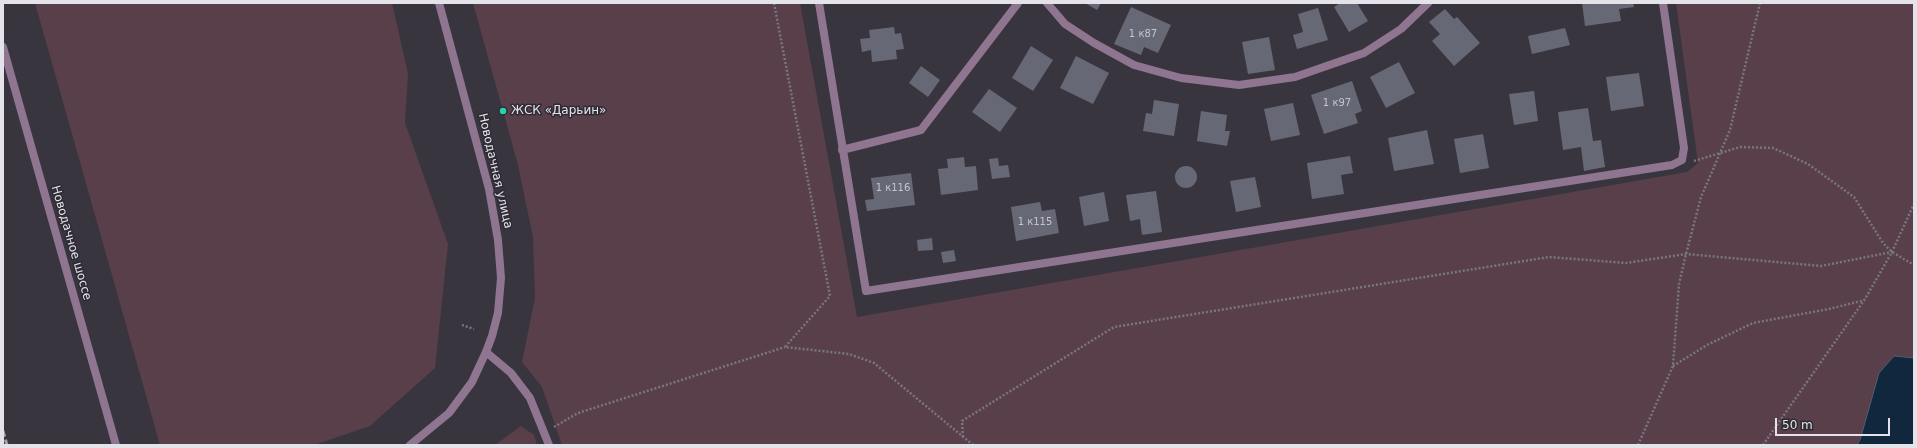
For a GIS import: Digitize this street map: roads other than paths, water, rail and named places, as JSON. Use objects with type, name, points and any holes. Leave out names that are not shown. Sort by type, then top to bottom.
[{"type":"street","name":"Новодачная улица","points":[[410,445],[449,413],[472,382],[486,352],[498,313],[501,278],[498,240],[489,189],[439,3]]},
{"type":"street","points":[[819,3],[866,291],[1672,165],[1682,160],[1684,148],[1663,3]]},
{"type":"street","points":[[842,150],[921,130],[1018,3]]},
{"type":"street","points":[[1047,3],[1065,24],[1094,43],[1134,65],[1180,78],[1239,85],[1295,77],[1364,52],[1401,29],[1428,3]]},
{"type":"street","name":"Новодачное шоссе","points":[[3,47],[116,445]]},
{"type":"street","points":[[486,352],[511,373],[530,398],[549,445]]},
{"type":"water","points":[[1894,356],[1914,358],[1914,445],[1857,445],[1860,440],[1879,373]]},
{"type":"railway","points":[[3,431],[7,445]]},
{"type":"place","name":"ЖСК «Дарьин»","points":[[503,111]]}]
